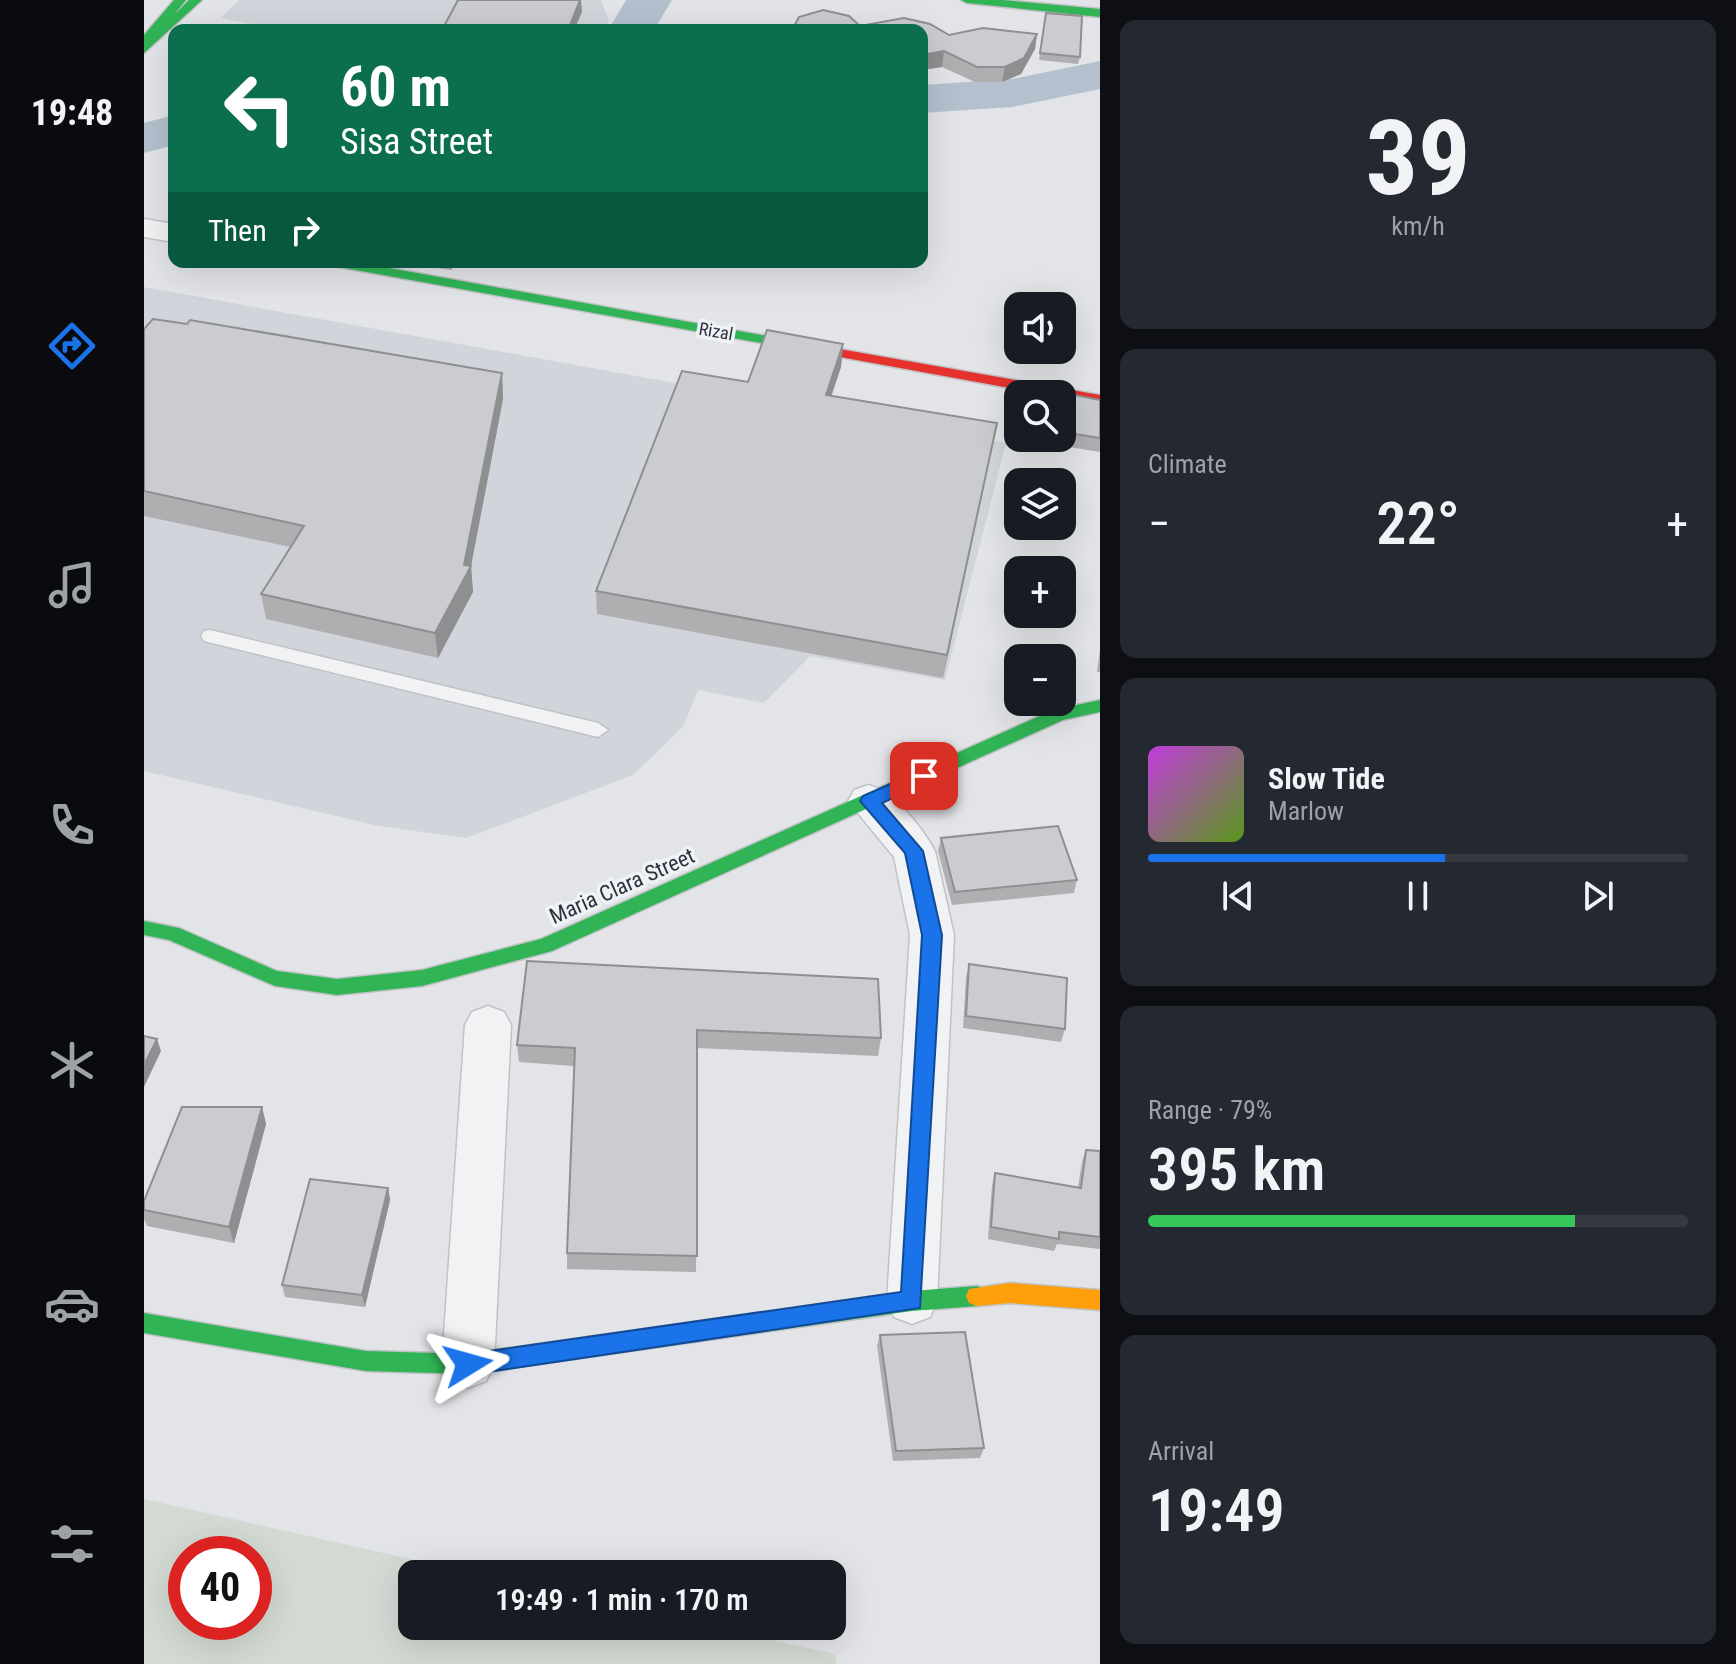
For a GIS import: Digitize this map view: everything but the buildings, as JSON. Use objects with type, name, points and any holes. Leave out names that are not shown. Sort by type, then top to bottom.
[{"type":"main road","points":[[144,42],[180,0]]},
{"type":"main road","points":[[171,24],[196,0]]},
{"type":"main road","points":[[967,0],[1100,13]]},
{"type":"main road","points":[[144,49],[168,26]]},
{"type":"main road","name":"Rizal","points":[[366,268],[1100,400]]},
{"type":"main road","name":"Maria Clara Street","points":[[144,928],[172,933],[275,978],[337,987],[422,978],[545,946],[1059,714],[1100,706]]},
{"type":"main road","points":[[144,1323],[366,1361],[468,1364],[912,1301],[1010,1293],[1100,1300]]},
{"type":"street","points":[[144,228],[168,232]]},
{"type":"street","points":[[869,801],[914,851],[932,935],[912,1301]]},
{"type":"street","points":[[468,1364],[488,1025]]},
{"type":"lane","points":[[210,636],[598,730]]},
{"type":"shaded area","points":[[239,0],[601,0],[609,21],[607,24],[252,24],[220,18]]},
{"type":"shaded area","points":[[144,287],[1004,443],[945,680],[810,656],[764,703],[698,690],[683,727],[633,775],[466,838],[379,826],[144,771]]},
{"type":"shaded area","points":[[144,1499],[415,1560],[398,1560],[398,1640],[772,1640],[835,1654],[837,1664],[144,1664]]},
{"type":"waterway","points":[[635,24],[649,0]]},
{"type":"waterway","points":[[928,99],[1012,93],[1100,75]]},
{"type":"waterway","points":[[144,138],[168,132]]},
{"type":"traffic: fast","points":[[144,42],[180,0]]},
{"type":"traffic: fast","points":[[171,24],[196,0]]},
{"type":"traffic: fast","points":[[967,0],[1100,13]]},
{"type":"traffic: fast","points":[[144,49],[168,26]]},
{"type":"traffic: fast","points":[[366,268],[834,352]]},
{"type":"traffic: fast","points":[[144,928],[172,933],[275,978],[337,987],[422,978],[545,946],[1059,714],[1100,706]]},
{"type":"traffic: fast","points":[[144,1323],[366,1361],[468,1364],[912,1301],[977,1296]]},
{"type":"traffic: slow","points":[[977,1296],[1010,1293],[1100,1300]]},
{"type":"traffic: jam","points":[[834,352],[1100,400]]},
{"type":"route","points":[[468,1364],[912,1301],[932,935],[914,851],[869,801],[924,776]]}]
